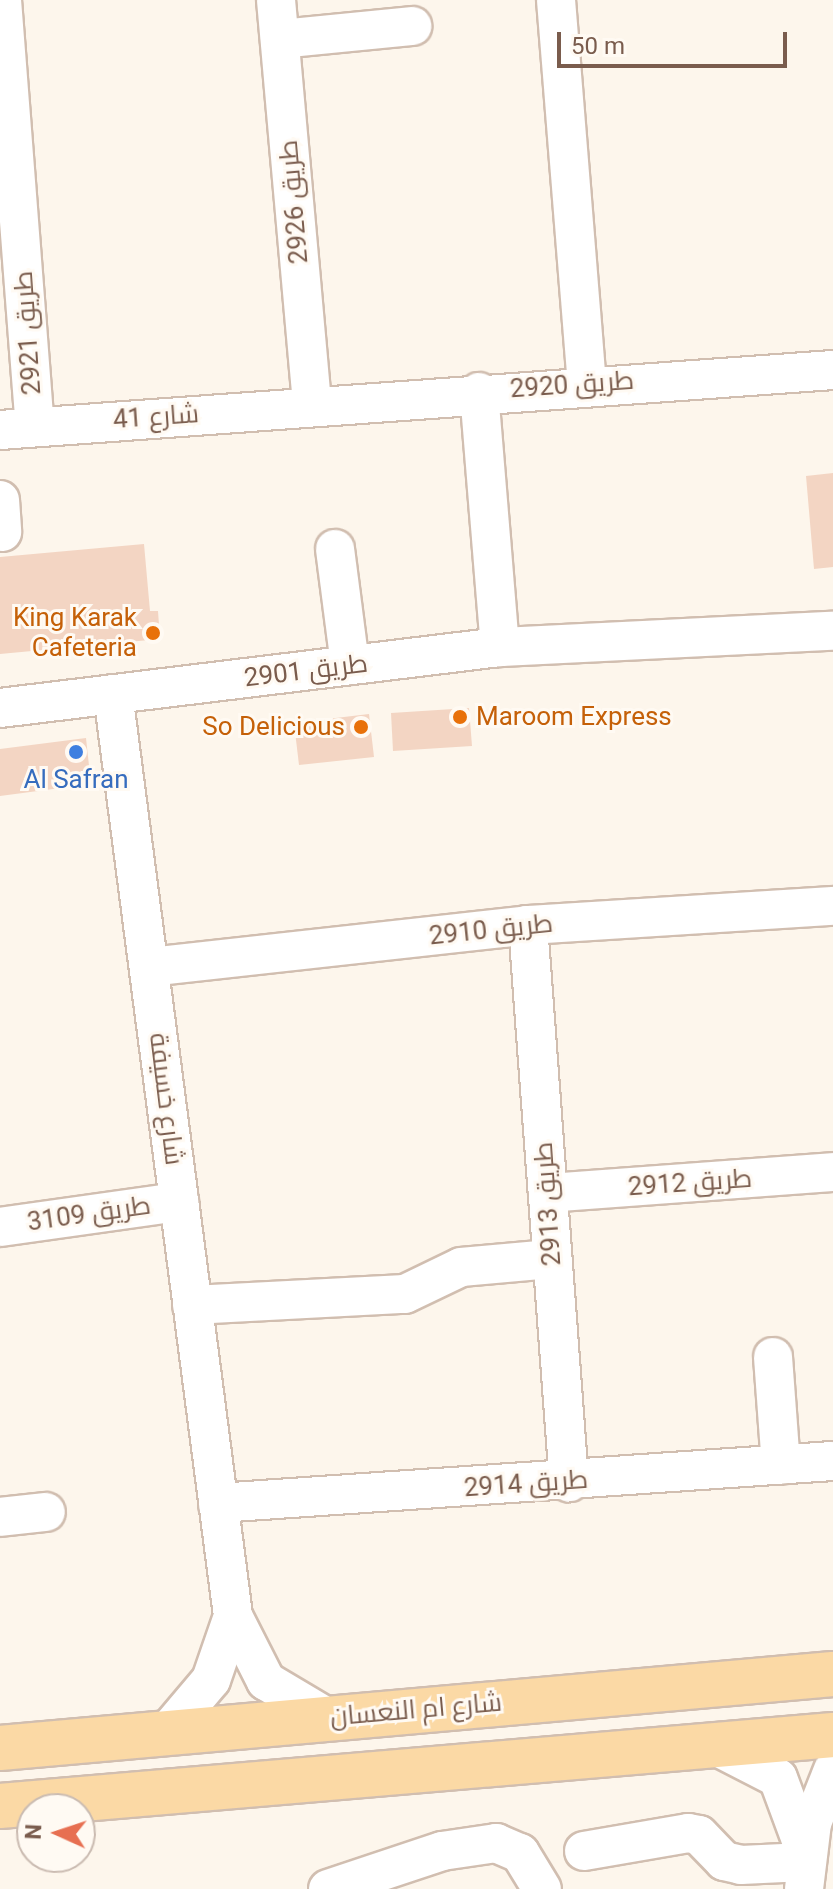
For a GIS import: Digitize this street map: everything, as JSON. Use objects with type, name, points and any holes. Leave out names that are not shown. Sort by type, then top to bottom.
[{"type":"main road","name":"شارع ام النعسان","points":[[0,1748],[833,1674]]},
{"type":"main road","points":[[0,1806],[833,1735]]},
{"type":"street","name":"طريق 2921","points":[[2,0],[17,428]]},
{"type":"street","name":"طريق 2926","points":[[276,0],[312,405]]},
{"type":"street","points":[[556,0],[587,383]]},
{"type":"street","points":[[280,39],[412,26]]},
{"type":"street","name":"طريق 2920","points":[[312,405],[587,383],[833,370]]},
{"type":"street","points":[[479,392],[500,647]]},
{"type":"street","name":"شارع 41","points":[[17,428],[312,405]]},
{"type":"street","points":[[335,549],[350,665]]},
{"type":"street","name":"طريق 2901","points":[[113,694],[500,647],[833,631]]},
{"type":"street","points":[[0,708],[113,694]]},
{"type":"street","name":"شارع خسيفة","points":[[113,694],[233,1616],[266,1681],[328,1718]]},
{"type":"street","name":"طريق 2910","points":[[149,967],[528,925],[833,906]]},
{"type":"street","name":"طريق 2913","points":[[528,925],[569,1482]]},
{"type":"street","name":"طريق 2912","points":[[548,1193],[833,1172]]},
{"type":"street","name":"طريق 3109","points":[[0,1227],[179,1202]]},
{"type":"street","points":[[192,1305],[405,1294],[449,1272],[551,1259]]},
{"type":"street","points":[[773,1357],[781,1465]]},
{"type":"street","name":"طريق 2914","points":[[218,1503],[569,1482],[833,1461]]},
{"type":"street","points":[[0,1517],[46,1512]]},
{"type":"street","name":"شارع خسيفة","points":[[167,1732],[211,1680],[233,1616]]},
{"type":"street","points":[[710,1744],[778,1778],[805,1867]]},
{"type":"street","points":[[805,1867],[833,1770]]},
{"type":"street","points":[[584,1851],[688,1833],[741,1865],[805,1867]]},
{"type":"street","points":[[328,1889],[442,1851],[496,1843],[520,1853],[542,1889]]},
{"type":"building","points":[[833,473],[833,567],[814,569],[806,476]]},
{"type":"building","points":[[144,544],[150,611],[158,611],[160,639],[0,654],[0,557]]},
{"type":"building","points":[[469,708],[472,746],[393,751],[391,713]]},
{"type":"building","points":[[369,714],[374,757],[299,765],[294,723]]},
{"type":"building","points":[[86,738],[91,784],[0,796],[0,749]]},
{"type":"place","name":"King Karak Cafeteria","points":[[153,633]]},
{"type":"place","name":"Maroom Express","points":[[460,717]]},
{"type":"place","name":"So Delicious","points":[[361,727]]},
{"type":"place","name":"Al Safran","points":[[76,752]]}]
